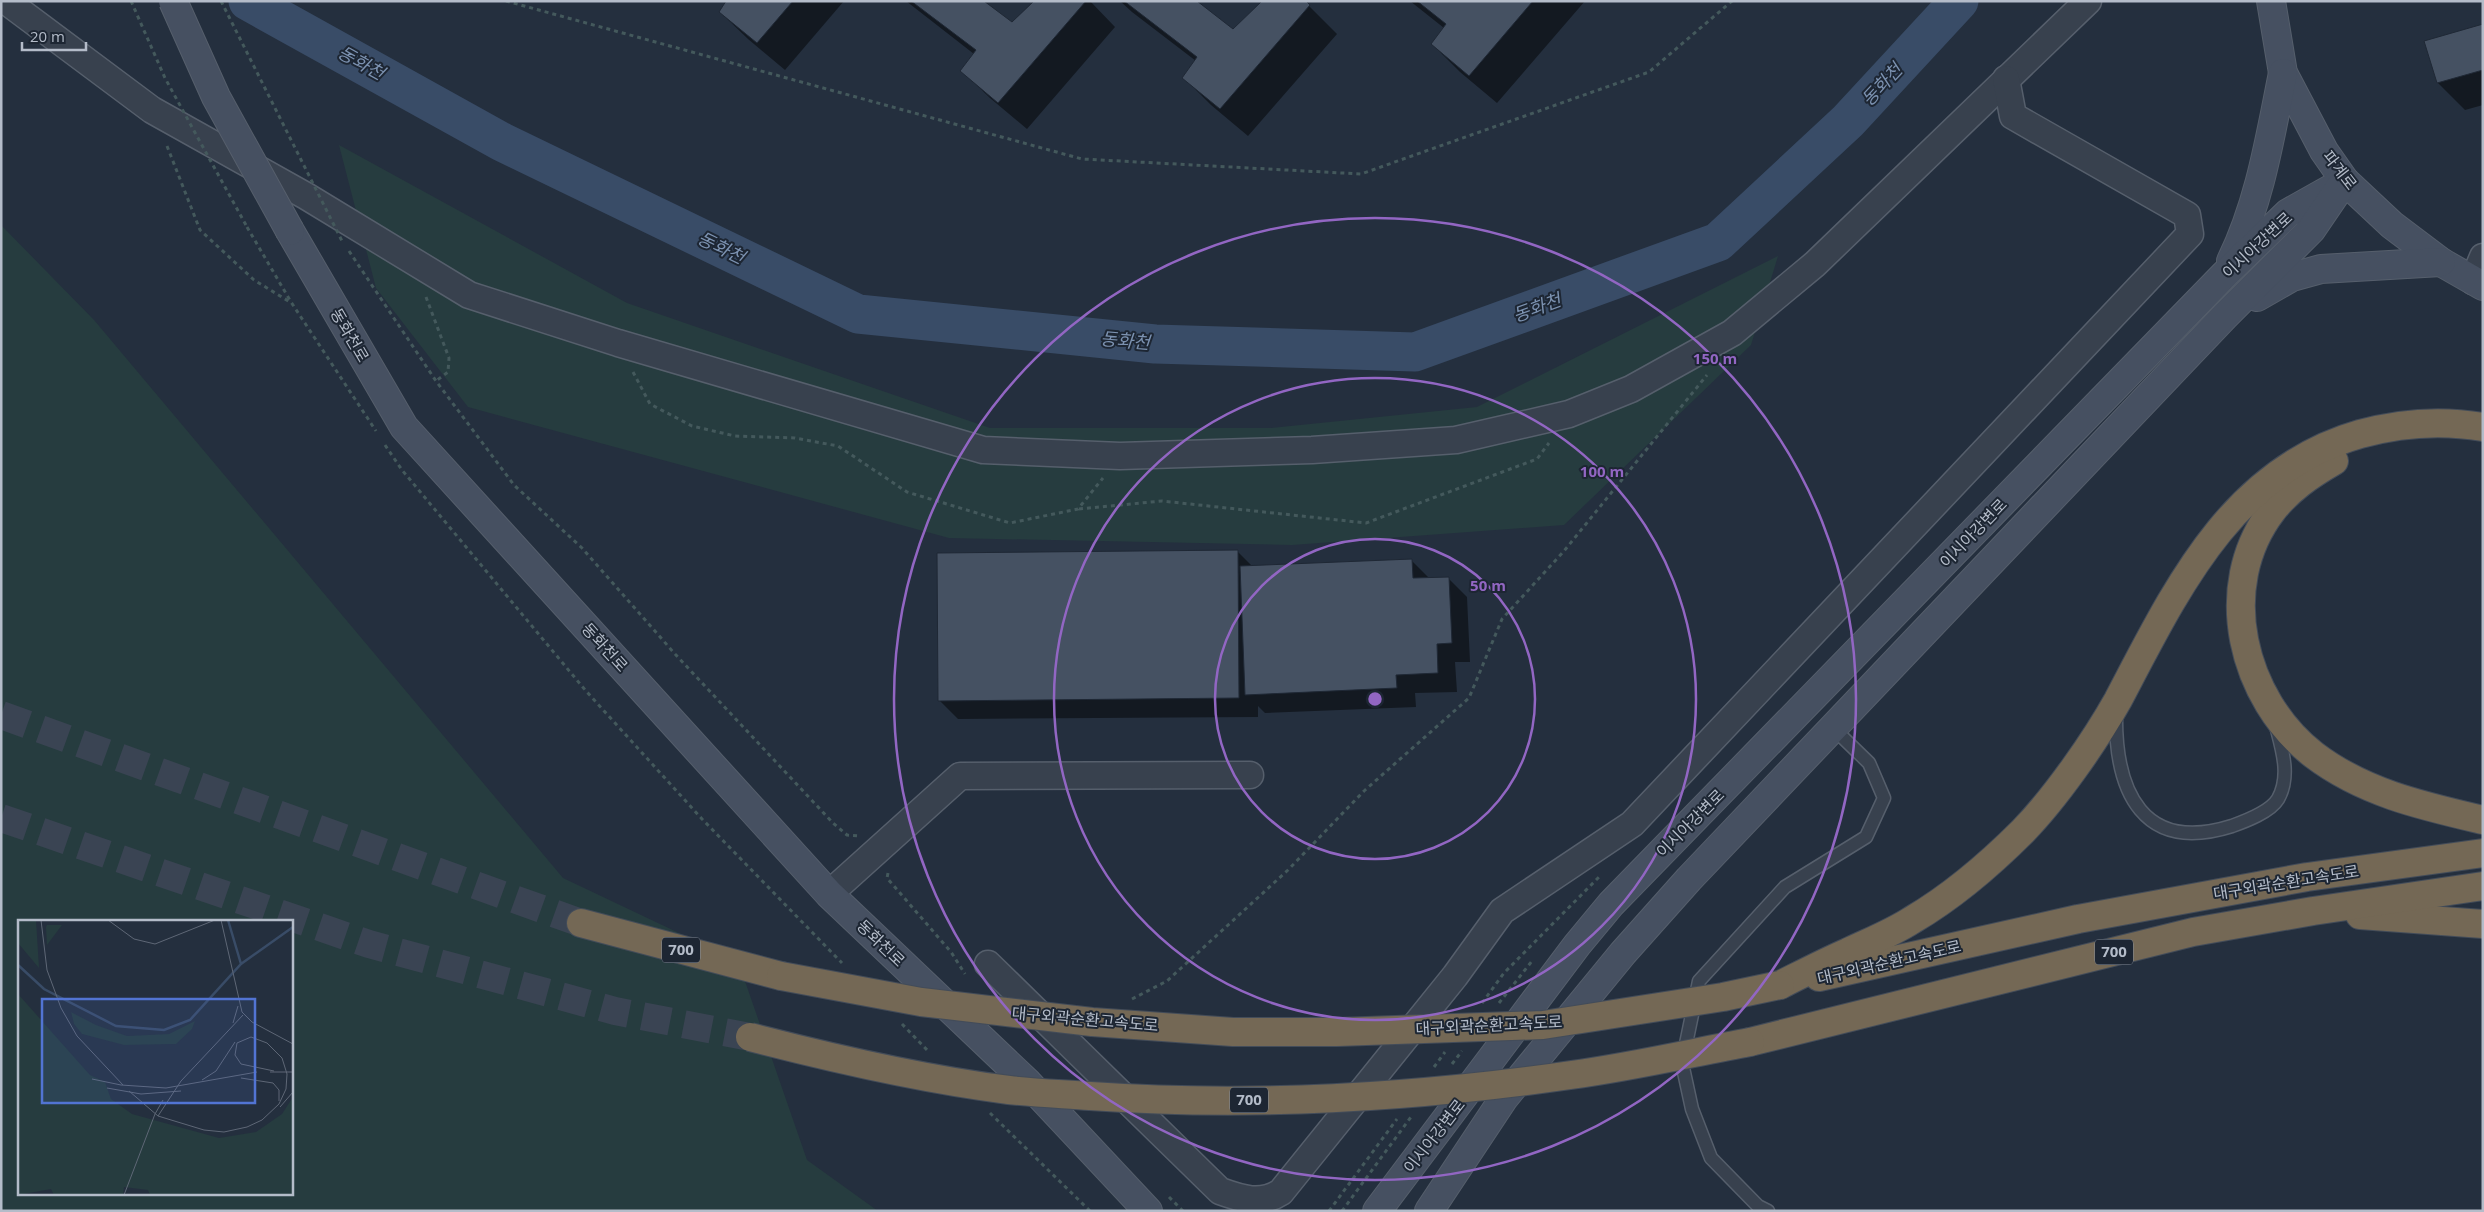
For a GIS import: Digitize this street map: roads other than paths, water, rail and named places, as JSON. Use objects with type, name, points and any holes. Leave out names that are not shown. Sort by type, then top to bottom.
[{"type":"highway","points":[[1780,986],[1910,921],[1972,878],[2024,830],[2067,778],[2116,702],[2142,651],[2216,533],[2244,501],[2279,471],[2317,450],[2383,428],[2429,423],[2483,427]]},
{"type":"highway","points":[[2483,445],[2435,440],[2402,441],[2364,448],[2335,460],[2309,475],[2287,494],[2271,512],[2256,539],[2247,565],[2242,589],[2241,611],[2244,644],[2256,684],[2272,711],[2313,754],[2344,774],[2383,794],[2483,820]]},
{"type":"highway","name":"대구외곽순환고속도로","points":[[581,923],[781,976],[921,1002],[1092,1022],[1233,1032],[1337,1032],[1543,1025],[1780,986],[2078,919],[2307,877],[2483,853]]},
{"type":"highway","name":"대구외곽순환고속도로","points":[[750,1037],[822,1056],[934,1079],[1010,1090],[1151,1100],[1290,1100],[1408,1094],[1572,1075],[1750,1042],[2193,932],[2313,911],[2483,886]]},
{"type":"highway","points":[[2313,911],[2483,924]]},
{"type":"main road","name":"동화천로","points":[[173,1],[216,97],[290,231],[404,427],[829,894],[1028,1083],[1148,1211]]},
{"type":"main road","name":"파계로","points":[[2271,1],[2283,73],[2324,151],[2344,181],[2392,225],[2441,262],[2479,275]]},
{"type":"main road","points":[[2225,274],[2245,233],[2265,165],[2283,73]]},
{"type":"main road","name":"이시아강변로","points":[[1377,1209],[1577,945],[1611,904],[2225,274],[2288,213],[2344,181]]},
{"type":"main road","name":"이시아강변로","points":[[1429,1211],[1504,1098],[1623,953],[1833,728],[2225,316],[2311,230],[2344,181]]},
{"type":"main road","points":[[2225,316],[2292,277],[2321,269],[2441,262]]},
{"type":"street","points":[[6,1],[152,110],[306,196],[469,295],[618,343],[983,450],[1120,456],[1312,450],[1456,440],[1569,414],[1630,389],[1732,333],[1815,264],[2088,1]]},
{"type":"street","points":[[988,964],[1220,1191],[1246,1200],[1270,1199],[1281,1192],[1455,976],[1502,912],[1632,824],[2190,234],[2187,215],[2013,116],[2006,79]]},
{"type":"street","points":[[829,894],[960,776],[1250,775]]},
{"type":"lane","points":[[2116,702],[2116,746],[2121,774],[2130,795],[2143,814],[2160,827],[2182,832],[2218,830],[2244,822],[2277,800],[2284,782],[2284,758],[2272,711]]},
{"type":"lane","points":[[1768,1211],[1758,1206],[1711,1158],[1692,1109],[1682,1063],[1699,981],[1785,887],[1866,837],[1884,798],[1869,763],[1833,728]]},
{"type":"waterway","name":"동화천","points":[[248,1],[502,142],[858,314],[1155,344],[1415,352],[1718,242],[1848,121],[1959,1]]},
{"type":"tunnel","points":[[1,715],[581,923]]},
{"type":"tunnel","points":[[1,818],[369,944],[615,1011],[750,1037]]}]
